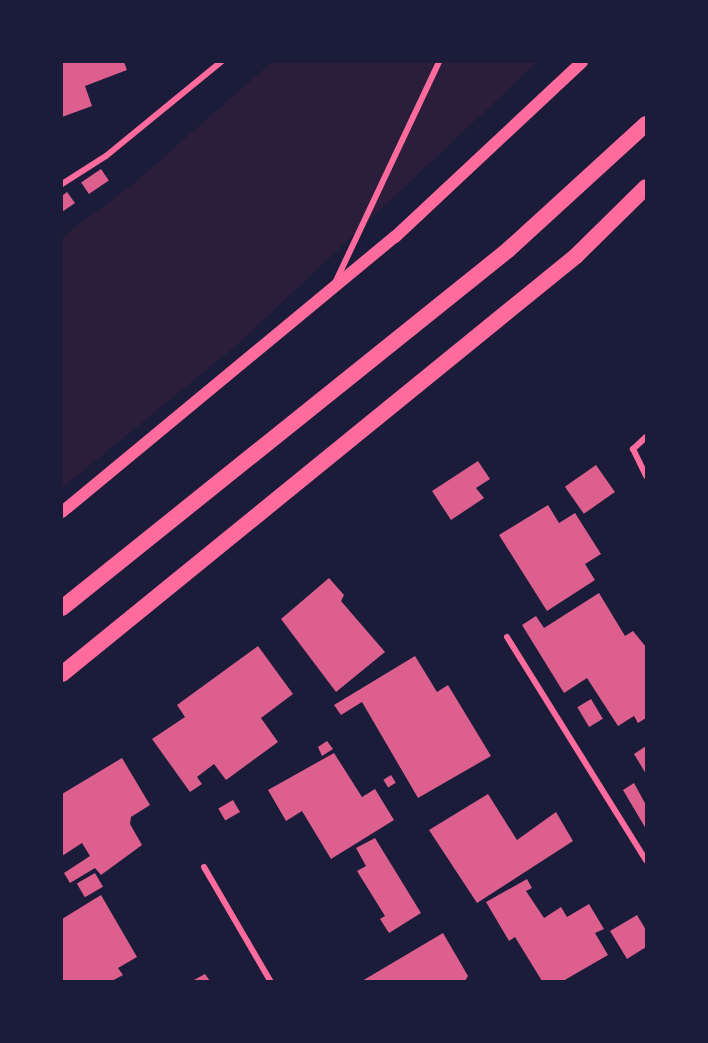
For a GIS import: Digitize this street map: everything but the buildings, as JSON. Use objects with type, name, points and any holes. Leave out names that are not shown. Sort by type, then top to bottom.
[{"type":"highway","points":[[62,608],[508,250],[646,124]]},
{"type":"highway","points":[[62,674],[576,256],[646,187]]},
{"type":"main road","points":[[62,512],[395,237],[582,62]]},
{"type":"street","points":[[62,184],[106,156],[220,62]]},
{"type":"street","points":[[331,292],[439,62]]},
{"type":"street","points":[[646,437],[633,449],[646,476]]},
{"type":"street","points":[[507,637],[646,860]]},
{"type":"street","points":[[204,867],[271,981]]},
{"type":"shaded area","points":[[272,62],[537,62],[239,343],[62,488],[62,237],[132,185]]}]
